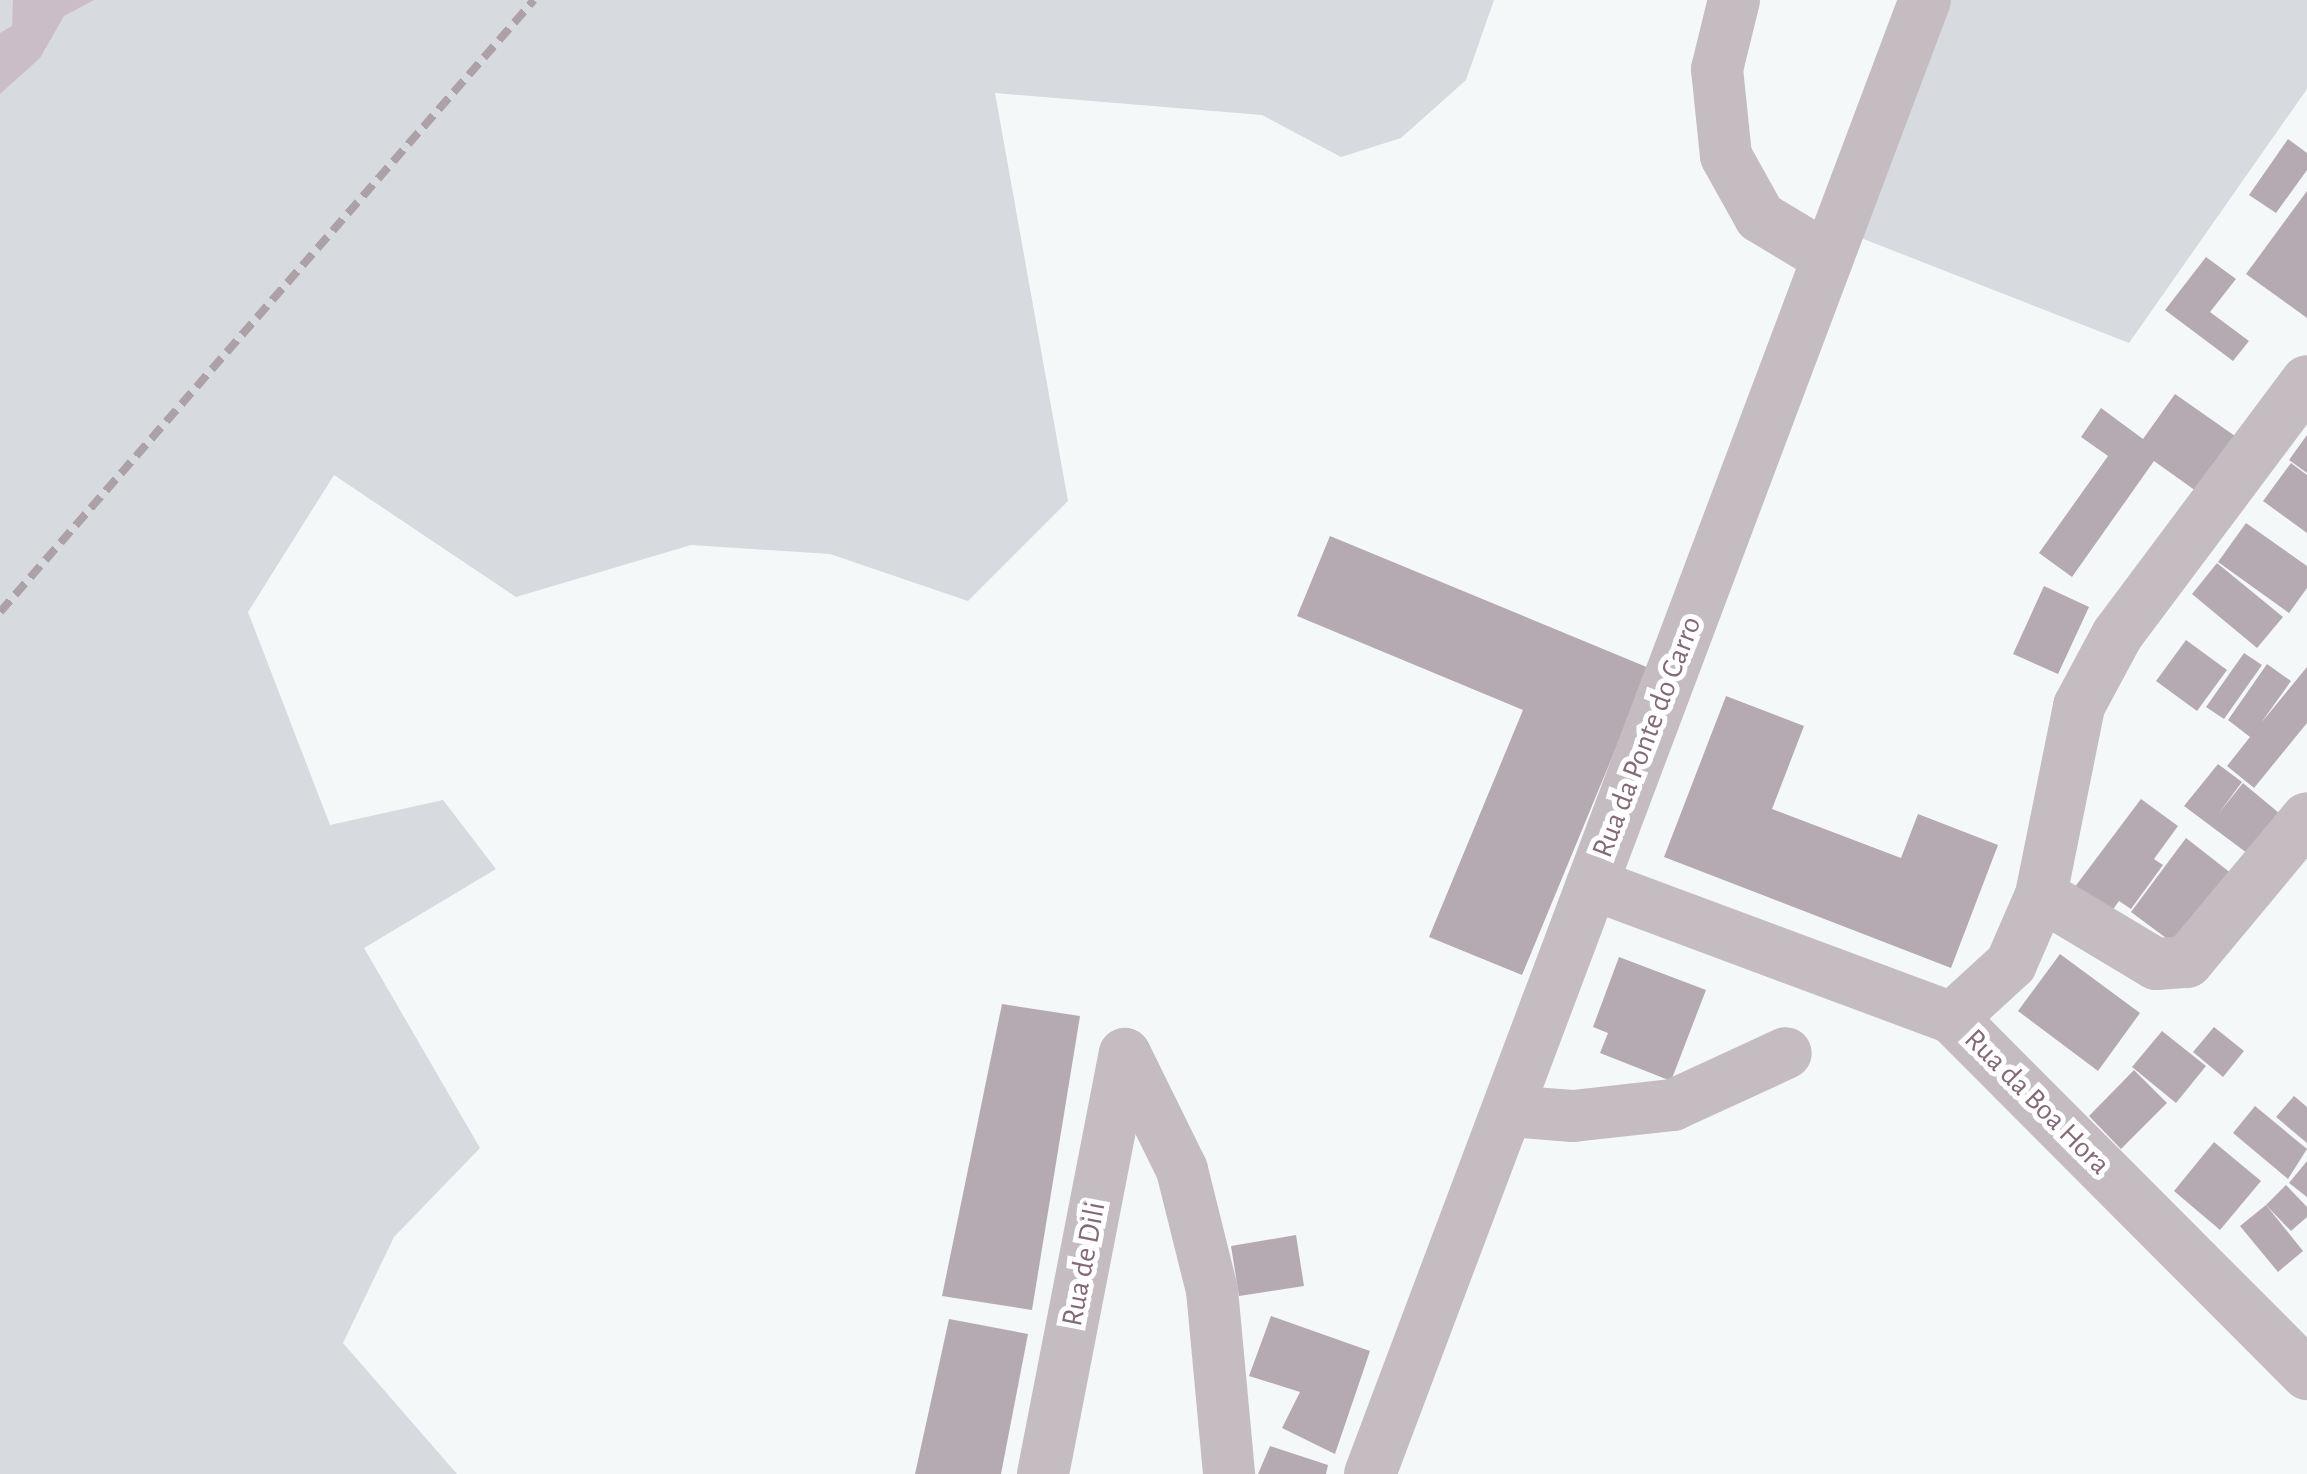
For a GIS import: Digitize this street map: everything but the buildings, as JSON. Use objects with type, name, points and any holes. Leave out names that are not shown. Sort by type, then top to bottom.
[{"type":"street","points":[[1734,0],[1717,70],[1726,156],[1760,218],[1828,258]]},
{"type":"street","name":"Rua da Ponte do Carro","points":[[1370,1474],[1925,0]]},
{"type":"street","points":[[1952,1018],[2011,964],[2042,895],[2079,706],[2117,635],[2307,380]]},
{"type":"street","points":[[2042,895],[2156,964],[2188,962],[2307,818]]},
{"type":"street","name":"Rua da Boa Hora","points":[[1592,884],[1952,1018],[2307,1374]]},
{"type":"street","points":[[1508,1110],[1573,1116],[1672,1105],[1786,1053]]},
{"type":"street","name":"Rua de Dili","points":[[1043,1474],[1125,1054],[1182,1170],[1212,1290],[1229,1474]]},
{"type":"shaded area","points":[[0,0],[1494,0],[1466,80],[1401,138],[1341,157],[1262,115],[995,93],[1068,501],[968,601],[830,554],[691,545],[516,597],[334,475],[248,612],[330,825],[443,800],[496,869],[364,948],[480,1148],[394,1237],[343,1343],[457,1474],[0,1474]]},
{"type":"shaded area","points":[[13,0],[94,0],[64,16],[40,58],[0,94],[0,33],[12,26]]},
{"type":"shaded area","points":[[1944,0],[2307,0],[2307,89],[2129,343],[1861,238]]},
{"type":"railway","points":[[0,612],[534,0]]}]
